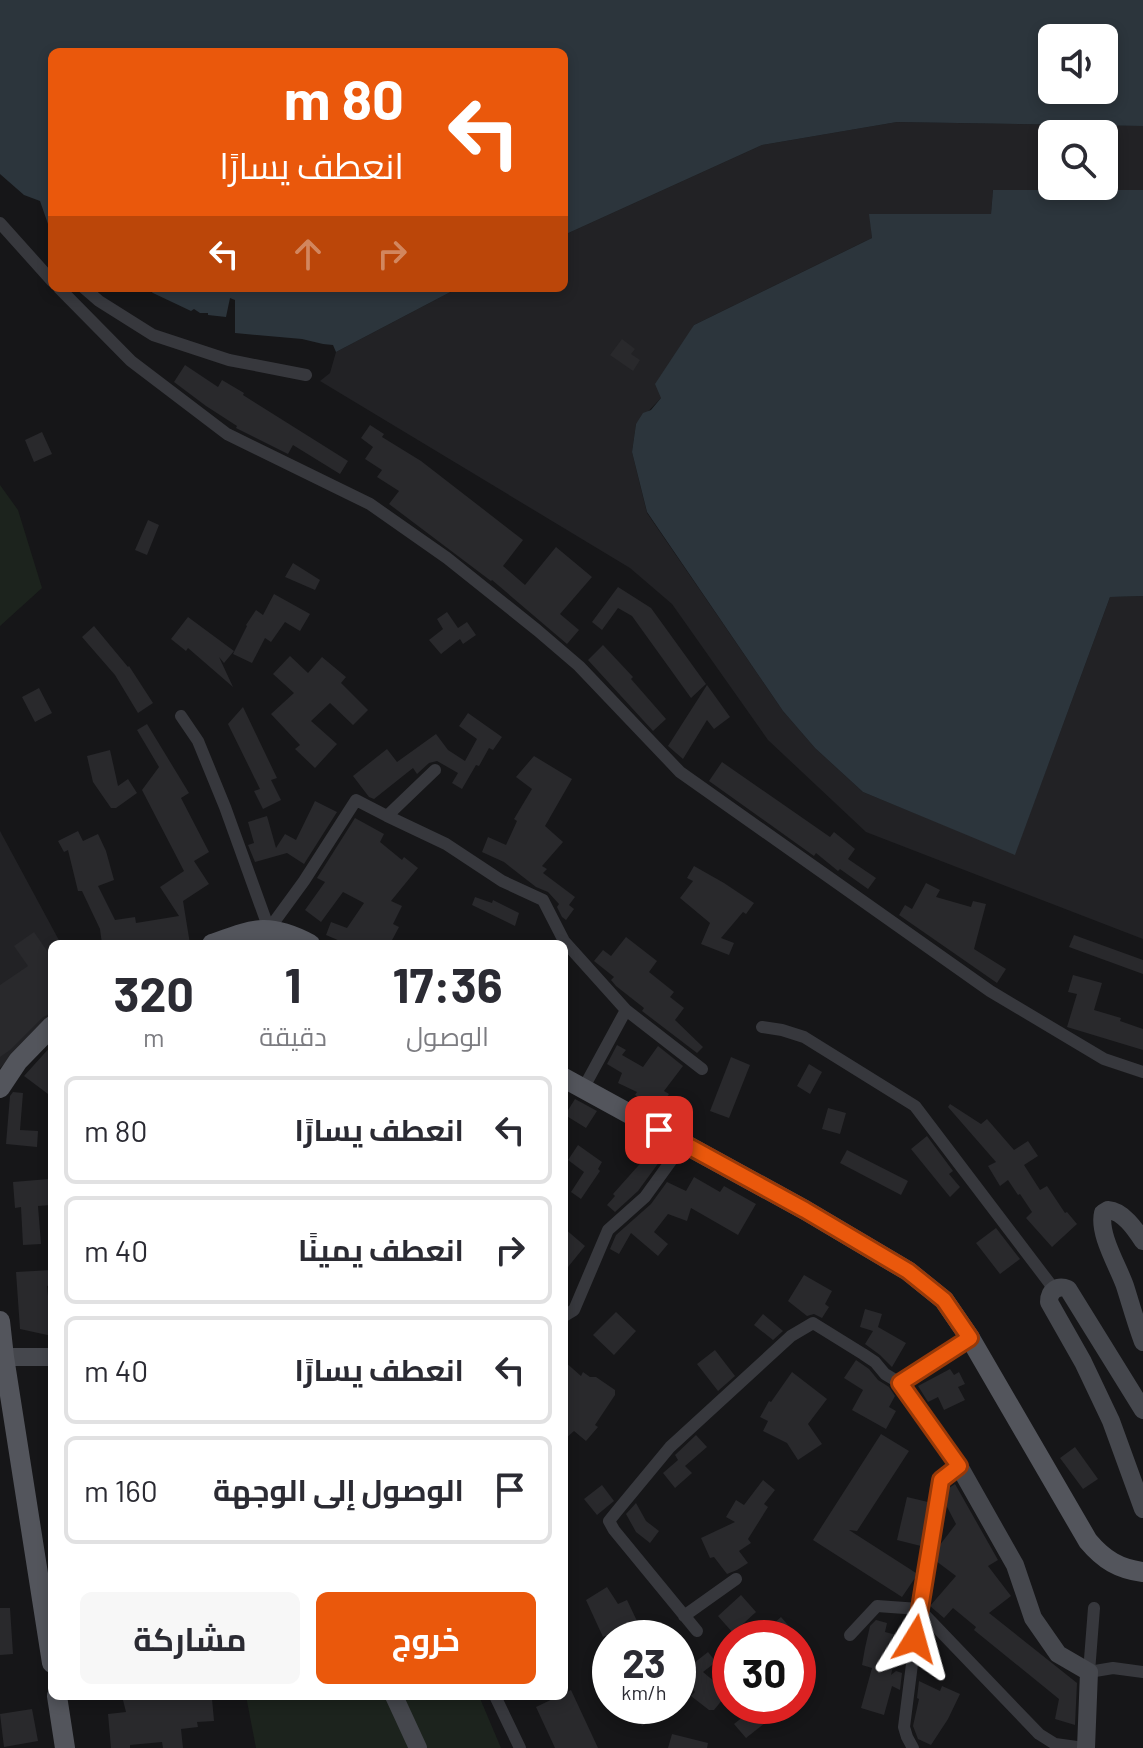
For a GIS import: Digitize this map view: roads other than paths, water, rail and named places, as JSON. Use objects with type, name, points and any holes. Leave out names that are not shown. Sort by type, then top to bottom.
[{"type":"main road","points":[[239,939],[254,930],[269,929],[301,940]]},
{"type":"main road","points":[[0,1088],[18,1061],[48,1030]]},
{"type":"main road","points":[[568,1080],[908,1271],[944,1300],[970,1338],[1088,1541],[1111,1563],[1125,1570],[1143,1572]]},
{"type":"main road","points":[[0,1321],[48,1638]]},
{"type":"main road","points":[[58,1700],[65,1748]]},
{"type":"street","points":[[0,223],[48,277]]},
{"type":"street","points":[[65,292],[131,361],[227,434],[370,504],[447,558],[579,666],[680,772],[990,991],[1104,1059],[1143,1072]]},
{"type":"street","points":[[89,292],[153,335],[229,360],[306,375]]},
{"type":"street","points":[[181,716],[198,741],[269,929]]},
{"type":"street","points":[[387,816],[435,770]]},
{"type":"street","points":[[269,929],[356,800],[446,844],[502,881],[543,900],[563,940]]},
{"type":"street","points":[[568,945],[626,1010],[702,1069]]},
{"type":"street","points":[[583,1089],[626,1010]]},
{"type":"street","points":[[762,1027],[804,1037],[915,1106],[1054,1289]]},
{"type":"street","points":[[568,1314],[574,1310],[608,1230],[645,1197],[684,1143]]},
{"type":"street","points":[[1143,1241],[1135,1228],[1117,1211],[1103,1213],[1105,1236],[1143,1342]]},
{"type":"street","points":[[1143,1410],[1068,1289],[1054,1289],[1049,1302],[1083,1362],[1111,1421],[1143,1509]]},
{"type":"street","points":[[697,1631],[609,1521],[670,1447],[791,1336],[813,1323],[875,1362],[885,1374],[900,1383],[959,1466],[1015,1565],[1033,1618],[1058,1654],[1089,1672],[1113,1668],[1143,1672]]},
{"type":"street","points":[[900,1383],[970,1338]]},
{"type":"street","points":[[4,1357],[48,1357]]},
{"type":"street","points":[[913,1748],[904,1727],[919,1609],[941,1480],[959,1466]]},
{"type":"street","points":[[684,1616],[736,1579]]},
{"type":"street","points":[[850,1635],[877,1606],[919,1609],[1039,1734],[1055,1744],[1085,1748],[1094,1608]]},
{"type":"street","points":[[396,1700],[418,1748]]},
{"type":"street","points":[[497,1700],[520,1748]]}]
